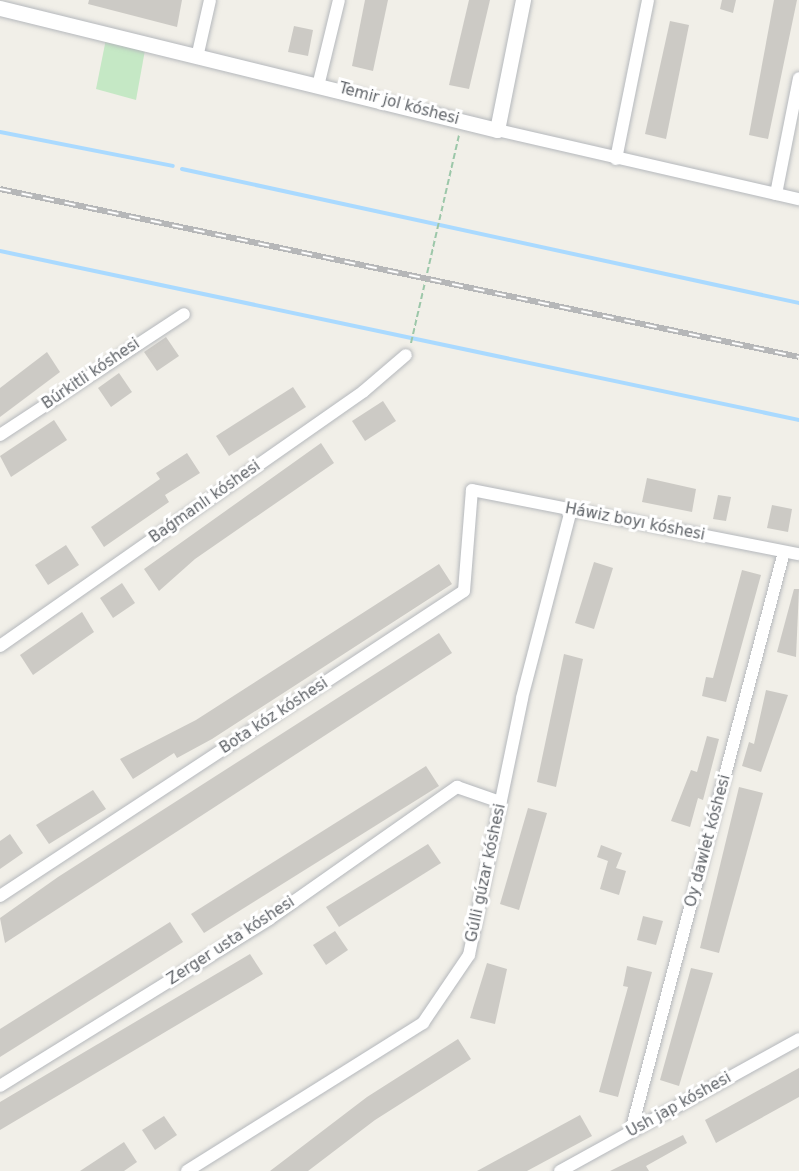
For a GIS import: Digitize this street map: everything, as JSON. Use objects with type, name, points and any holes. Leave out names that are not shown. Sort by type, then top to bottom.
[{"type":"street","points":[[198,53],[210,0]]},
{"type":"street","points":[[319,82],[339,0]]},
{"type":"street","points":[[497,130],[523,0]]},
{"type":"street","points":[[616,159],[648,0]]},
{"type":"street","name":"Temir jol kóshesi","points":[[0,8],[319,82],[462,121],[616,159],[799,198]]},
{"type":"street","points":[[776,194],[799,78]]},
{"type":"street","name":"Búrkitli kóshesi","points":[[0,435],[183,314]]},
{"type":"street","name":"Baǵmanlı kóshesi","points":[[0,646],[364,391],[406,355]]},
{"type":"street","name":"Háwiz boyı kóshesi","points":[[471,490],[799,554]]},
{"type":"street","name":"Bota kóz kóshesi","points":[[0,896],[464,591],[471,490]]},
{"type":"street","name":"Gúlli gúzar kóshesi","points":[[187,1171],[423,1023],[469,955],[500,802],[571,510]]},
{"type":"street","name":"Oy dawlet kóshesi","points":[[631,1131],[784,552]]},
{"type":"street","name":"Zerger usta kóshesi","points":[[0,1086],[268,919],[457,787],[500,802]]},
{"type":"street","name":"Ush jap kóshesi","points":[[561,1171],[799,1039]]},
{"type":"path","points":[[406,355],[462,121]]},
{"type":"green space","points":[[106,39],[145,50],[136,100],[96,89]]},
{"type":"building","points":[[89,0],[182,0],[177,27],[88,4]]},
{"type":"building","points":[[365,0],[388,0],[373,71],[352,66]]},
{"type":"building","points":[[469,0],[490,0],[469,89],[449,85]]},
{"type":"building","points":[[722,0],[736,0],[733,13],[720,9]]},
{"type":"building","points":[[774,0],[797,0],[768,139],[749,135]]},
{"type":"building","points":[[670,21],[689,25],[666,139],[645,134]]},
{"type":"building","points":[[294,26],[313,30],[308,56],[288,52]]},
{"type":"building","points":[[166,337],[179,356],[157,371],[144,352]]},
{"type":"building","points":[[47,352],[60,372],[0,417],[0,388]]},
{"type":"building","points":[[119,373],[132,392],[111,407],[98,388]]},
{"type":"building","points":[[293,387],[306,407],[229,456],[216,436]]},
{"type":"building","points":[[383,401],[396,421],[365,441],[352,421]]},
{"type":"building","points":[[54,420],[67,440],[11,477],[0,456]]},
{"type":"building","points":[[321,443],[334,463],[195,559],[159,591],[144,569]]},
{"type":"building","points":[[187,453],[200,473],[165,495],[169,502],[104,547],[91,527],[160,479],[156,473]]},
{"type":"building","points":[[647,478],[696,489],[692,512],[642,502]]},
{"type":"building","points":[[718,495],[731,497],[726,521],[713,519]]},
{"type":"building","points":[[772,505],[792,509],[788,532],[767,528]]},
{"type":"building","points":[[66,545],[79,565],[48,585],[35,565]]},
{"type":"building","points":[[594,562],[613,568],[594,629],[575,623]]},
{"type":"building","points":[[439,564],[452,584],[212,739],[177,758],[174,753],[133,779],[120,759],[196,720]]},
{"type":"building","points":[[742,570],[761,575],[726,702],[702,696],[706,677],[713,678]]},
{"type":"building","points":[[122,583],[135,603],[113,618],[100,598]]},
{"type":"building","points":[[794,589],[799,589],[796,657],[777,652]]},
{"type":"building","points":[[82,612],[94,632],[33,675],[20,655]]},
{"type":"building","points":[[439,633],[452,653],[5,943],[0,918],[58,877]]},
{"type":"building","points":[[564,654],[583,659],[556,787],[537,782]]},
{"type":"building","points":[[766,690],[788,695],[761,772],[742,766],[749,742],[754,744]]},
{"type":"building","points":[[707,736],[719,739],[703,800],[698,798],[690,827],[671,821],[691,770],[697,772]]},
{"type":"building","points":[[426,766],[439,786],[204,933],[191,914]]},
{"type":"building","points":[[739,787],[763,793],[719,953],[700,948]]},
{"type":"building","points":[[93,790],[106,809],[49,844],[36,825]]},
{"type":"building","points":[[528,808],[547,813],[519,910],[500,904]]},
{"type":"building","points":[[10,834],[23,853],[0,869],[0,841]]},
{"type":"building","points":[[428,844],[441,863],[339,927],[326,907]]},
{"type":"building","points":[[601,845],[622,853],[616,868],[626,871],[619,895],[600,889],[608,861],[597,857]]},
{"type":"building","points":[[643,916],[663,921],[656,945],[637,940]]},
{"type":"building","points":[[170,922],[183,942],[0,1057],[0,1029]]},
{"type":"building","points":[[335,931],[348,950],[326,965],[313,945]]},
{"type":"building","points":[[250,954],[263,974],[0,1130],[0,1102]]},
{"type":"building","points":[[487,963],[507,969],[495,1024],[470,1018]]},
{"type":"building","points":[[627,966],[652,972],[618,1097],[599,1092],[628,987],[623,986]]},
{"type":"building","points":[[691,968],[713,973],[679,1086],[660,1080]]},
{"type":"building","points":[[458,1039],[471,1059],[375,1120],[308,1171],[270,1171],[367,1097]]},
{"type":"building","points":[[799,1068],[799,1097],[716,1143],[705,1120]]},
{"type":"building","points":[[580,1115],[592,1136],[527,1171],[477,1171]]},
{"type":"building","points":[[164,1116],[177,1135],[155,1150],[142,1130]]},
{"type":"building","points":[[683,1135],[687,1143],[646,1166],[649,1171],[610,1171]]},
{"type":"building","points":[[124,1142],[137,1162],[124,1171],[80,1171]]},
{"type":"waterway","points":[[0,132],[173,166]]},
{"type":"waterway","points":[[182,169],[799,303]]},
{"type":"waterway","points":[[0,251],[799,420]]},
{"type":"railway","points":[[0,189],[799,357]]}]
